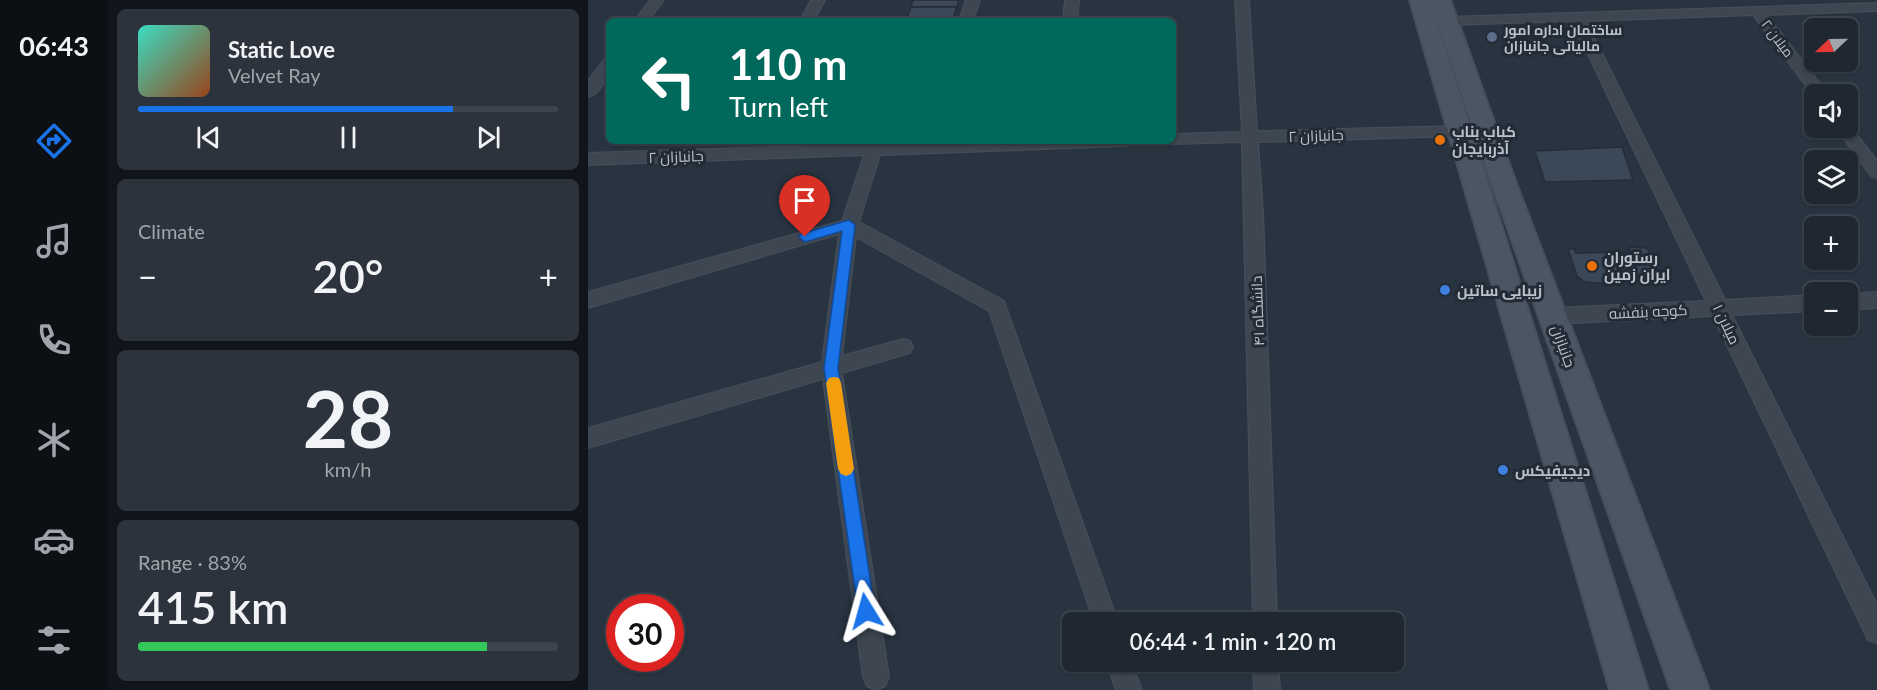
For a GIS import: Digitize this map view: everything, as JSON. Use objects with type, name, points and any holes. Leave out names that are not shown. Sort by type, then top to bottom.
[{"type":"main road","points":[[1420,0],[1629,690]]},
{"type":"main road","name":"جانبازان","points":[[1444,10],[1552,316],[1690,690]]},
{"type":"street","points":[[643,18],[657,0]]},
{"type":"street","points":[[809,18],[818,0]]},
{"type":"street","points":[[967,18],[973,0]]},
{"type":"street","points":[[1070,18],[1072,0]]},
{"type":"street","name":"دانشگاه ۴۱","points":[[1242,0],[1254,213],[1265,612]]},
{"type":"street","points":[[1444,10],[1577,17],[1877,7]]},
{"type":"street","name":"میلان ۲","points":[[1757,11],[1812,84]]},
{"type":"street","name":"میلان ۱","points":[[1577,17],[1877,632]]},
{"type":"street","points":[[588,92],[606,67]]},
{"type":"street","name":"جانبازان ۲","points":[[1176,139],[1460,131]]},
{"type":"street","points":[[1852,138],[1877,172]]},
{"type":"street","name":"جانبازان ۲","points":[[588,159],[742,148],[874,150],[926,144]]},
{"type":"street","points":[[874,150],[849,225],[831,368],[876,677]]},
{"type":"street","points":[[588,300],[849,225],[997,306],[1103,612]]},
{"type":"street","points":[[1858,301],[1877,300]]},
{"type":"street","name":"کوچه بنفشه","points":[[1552,316],[1804,304]]},
{"type":"street","points":[[588,438],[903,347]]},
{"type":"street","points":[[1123,672],[1129,690]]},
{"type":"street","points":[[1266,672],[1267,690]]},
{"type":"building","points":[[913,0],[959,0],[957,7],[911,7]]},
{"type":"building","points":[[911,7],[957,7],[953,18],[907,18]]},
{"type":"building","points":[[1622,147],[1633,180],[1545,182],[1535,151]]},
{"type":"building","points":[[1629,247],[1647,248],[1660,280],[1610,280],[1611,284],[1585,282],[1577,276],[1568,249],[1574,249],[1576,253],[1631,252]]},
{"type":"slow traffic","points":[[834,383],[846,469]]},
{"type":"place","name":"ساختمان اداره امور مالیاتی جانبازان","points":[[1492,37]]},
{"type":"place","name":"کباب بناب آذربایجان","points":[[1440,140]]},
{"type":"place","name":"رستوران ایران زمین","points":[[1592,266]]},
{"type":"place","name":"زیبایی ساتین","points":[[1445,290]]},
{"type":"place","name":"دیجیفیکس","points":[[1503,470]]},
{"type":"route","points":[[805,237],[849,225],[831,368],[866,611]]}]
